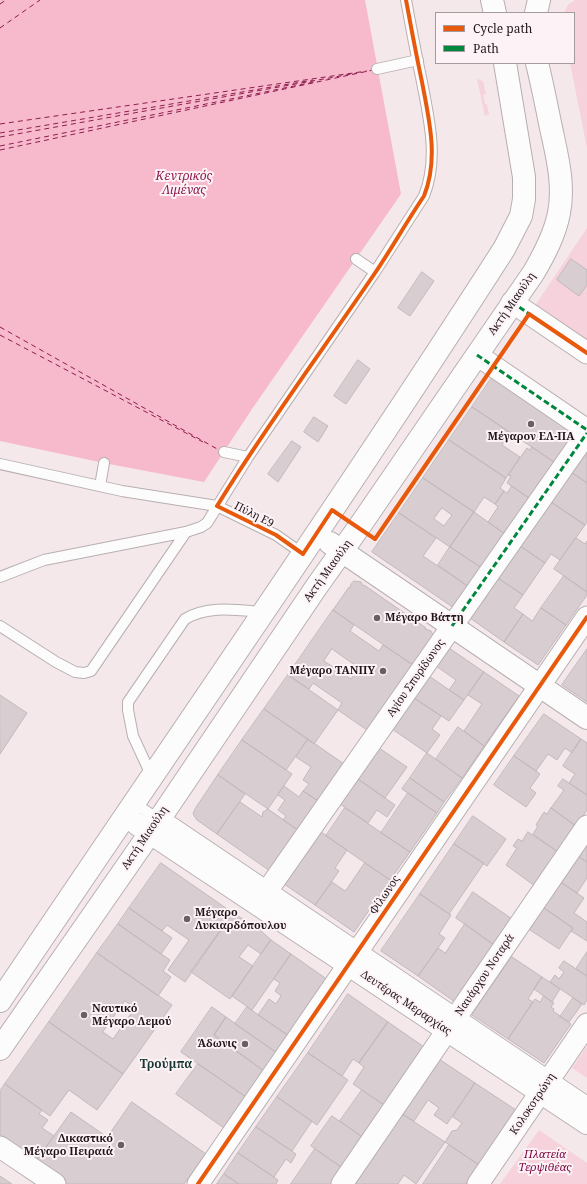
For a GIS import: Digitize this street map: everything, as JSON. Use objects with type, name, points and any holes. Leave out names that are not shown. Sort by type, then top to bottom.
[{"type":"main road","points":[[492,0],[494,12]]},
{"type":"main road","points":[[526,0],[528,12]]},
{"type":"main road","points":[[536,12],[539,0]]},
{"type":"main road","points":[[0,1001],[129,809],[265,612],[504,249],[521,216],[524,199],[524,177],[504,64]]},
{"type":"main road","name":"Ακτή Μιαούλη","points":[[0,1048],[534,272],[546,251],[555,230],[561,197],[556,153],[538,64]]},
{"type":"main road","points":[[316,534],[587,718]]},
{"type":"main road","name":"Δευτέρας Μεραρχίας","points":[[129,809],[544,1087],[587,1123]]},
{"type":"street","points":[[512,302],[587,353]]},
{"type":"street","points":[[476,355],[587,431]]},
{"type":"street","name":"Αγίου Σπυρίδωνος","points":[[262,898],[587,431]]},
{"type":"street","name":"Φίλωνος","points":[[198,1184],[587,617]]},
{"type":"street","name":"Ναυάρχου Νοταρά","points":[[342,1184],[587,826]]},
{"type":"street","name":"Κολοκοτρώνη","points":[[478,1184],[587,1024]]},
{"type":"street","name":"Δευτέρας Μεραρχίας","points":[[544,1087],[587,1108]]},
{"type":"street","points":[[0,1147],[55,1184]]},
{"type":"lane","points":[[0,567],[4,575],[44,560],[186,532],[201,527],[207,523],[248,457],[376,272],[429,186],[432,172],[432,133],[406,0]]},
{"type":"lane","points":[[377,69],[418,60]]},
{"type":"lane","points":[[356,259],[376,272]]},
{"type":"lane","points":[[224,452],[248,457]]},
{"type":"lane","name":"Πύλη Ε9","points":[[0,464],[100,486],[218,506],[276,535],[302,554]]},
{"type":"lane","points":[[100,486],[104,464]]},
{"type":"lane","points":[[0,626],[56,662],[75,672],[91,671],[186,532]]},
{"type":"lane","points":[[152,777],[133,736],[128,710],[128,702],[146,673],[185,619],[194,614],[220,610],[265,612]]},
{"type":"green space","points":[[575,0],[587,0],[587,148],[570,64],[575,64],[575,12],[564,12],[568,5]]},
{"type":"green space","points":[[477,79],[483,81],[486,94],[483,95],[489,114],[485,116]]},
{"type":"green space","points":[[587,228],[587,342],[534,307]]},
{"type":"green space","points":[[587,1046],[587,1078],[572,1068]]},
{"type":"green space","name":"Πλατεία Τερψιθέας","points":[[539,1130],[587,1163],[587,1184],[500,1184]]},
{"type":"water","name":"Κεντρικός Λιμένας","points":[[0,0],[365,0],[401,194],[252,409],[204,482],[0,441]]},
{"type":"building","points":[[571,259],[587,270],[587,285],[579,296],[557,280]]},
{"type":"building","points":[[422,272],[434,281],[410,316],[398,308]]},
{"type":"building","points":[[358,360],[370,369],[346,404],[334,396]]},
{"type":"building","name":"Μέγαρον ΕΛ-ΠΑ","points":[[493,376],[574,433],[554,462],[472,407]]},
{"type":"building","points":[[472,407],[511,433],[502,445],[520,457],[506,478],[449,440]]},
{"type":"building","points":[[314,417],[328,426],[318,442],[304,432]]},
{"type":"building","points":[[449,440],[506,478],[500,488],[504,491],[495,504],[484,497],[474,512],[423,478]]},
{"type":"building","points":[[292,441],[301,447],[278,482],[268,474]]},
{"type":"building","points":[[532,447],[554,462],[529,498],[507,483],[511,476],[508,475],[527,448],[530,450]]},
{"type":"building","points":[[587,450],[587,483],[571,472]]},
{"type":"building","points":[[571,472],[587,483],[587,522],[585,525],[551,502]]},
{"type":"building","points":[[423,478],[474,512],[450,547],[399,513]],"holes":[[[442,508],[452,515],[444,526],[434,519]]]},
{"type":"building","points":[[512,486],[529,498],[505,534],[488,522],[498,507],[495,504],[504,491],[507,493]]},
{"type":"building","points":[[551,502],[585,525],[560,560],[551,554],[545,563],[520,546]]},
{"type":"building","points":[[474,512],[505,534],[482,568],[450,547]]},
{"type":"building","points":[[399,513],[436,538],[423,556],[469,587],[454,608],[372,552]]},
{"type":"building","points":[[576,538],[585,544],[587,541],[587,592],[554,569]]},
{"type":"building","points":[[520,546],[545,563],[523,595],[498,578]]},
{"type":"building","points":[[450,547],[482,568],[469,587],[438,565]]},
{"type":"building","points":[[564,576],[587,592],[587,595],[566,625],[541,608]]},
{"type":"building","points":[[498,578],[523,595],[514,608],[523,614],[504,642],[470,618]]},
{"type":"building","name":"Μέγαρο Βάττη","points":[[354,581],[361,582],[363,586],[364,585],[426,628],[425,629],[431,631],[433,635],[413,665],[333,610]]},
{"type":"building","points":[[541,608],[566,625],[538,665],[504,642],[523,614],[532,621]]},
{"type":"building","name":"Μέγαρο ΤΑΝΠΥ","points":[[333,610],[354,625],[350,631],[379,651],[383,645],[413,665],[367,730],[338,710],[342,703],[313,683],[309,689],[288,675]],"holes":[[[332,649],[359,668],[351,679],[324,661]]]},
{"type":"building","points":[[449,648],[484,672],[464,700],[449,690],[456,680],[436,666]]},
{"type":"building","points":[[587,649],[587,702],[562,685]]},
{"type":"building","points":[[484,672],[519,696],[484,746],[464,731],[482,704],[468,695]]},
{"type":"building","points":[[288,675],[338,710],[314,744],[264,709]]},
{"type":"building","points":[[429,676],[464,700],[449,721],[414,698]]},
{"type":"building","points":[[0,695],[27,713],[0,754]]},
{"type":"building","points":[[414,698],[441,716],[432,729],[440,735],[427,753],[392,729]]},
{"type":"building","points":[[264,709],[308,739],[286,770],[242,740]]},
{"type":"building","points":[[544,714],[581,739],[572,753],[565,748],[557,760],[548,754],[536,771],[514,756]]},
{"type":"building","points":[[458,727],[484,746],[462,778],[436,759]]},
{"type":"building","points":[[308,739],[344,764],[318,801],[303,791],[309,784],[303,780],[311,767],[296,757]]},
{"type":"building","points":[[581,739],[587,743],[587,795],[569,783],[575,774],[563,766]]},
{"type":"building","points":[[242,740],[292,774],[268,809],[218,775]]},
{"type":"building","points":[[379,748],[407,767],[385,798],[358,779]]},
{"type":"building","points":[[427,753],[462,778],[444,802],[410,778]]},
{"type":"building","points":[[514,756],[540,774],[530,788],[536,793],[526,807],[494,785]]},
{"type":"building","points":[[218,775],[245,794],[217,834],[197,820],[193,814]]},
{"type":"building","points":[[410,778],[444,802],[437,813],[402,789]]},
{"type":"building","points":[[358,779],[395,805],[387,817],[377,810],[368,823],[340,804]]},
{"type":"building","points":[[563,779],[587,795],[587,810],[576,826],[551,808],[564,790],[558,786]]},
{"type":"building","points":[[284,786],[299,797],[303,791],[318,801],[298,830],[283,820],[286,816],[278,810],[285,800],[278,795]]},
{"type":"building","points":[[408,793],[437,813],[410,852],[381,833]]},
{"type":"building","points":[[240,802],[262,817],[263,812],[268,809],[298,830],[270,871],[217,834]]},
{"type":"building","points":[[345,808],[410,852],[390,880],[326,836]]},
{"type":"building","points":[[551,808],[576,826],[558,852],[533,834],[538,826],[536,825],[544,812],[547,814]]},
{"type":"building","points":[[473,816],[506,839],[487,866],[454,844]]},
{"type":"building","points":[[321,832],[347,850],[335,868],[339,871],[315,905],[284,884]]},
{"type":"building","points":[[528,832],[558,852],[535,886],[506,865],[517,848],[513,846],[518,839],[522,841]]},
{"type":"building","points":[[454,844],[484,863],[449,914],[420,894]]},
{"type":"building","points":[[587,845],[587,862],[579,857]]},
{"type":"building","points":[[579,857],[587,862],[587,878],[577,893],[562,883]]},
{"type":"building","name":"Μέγαρο Λυκιαρδόπουλου","points":[[161,863],[233,913],[185,982],[168,970],[189,940],[167,925],[162,931],[129,908]]},
{"type":"building","points":[[365,863],[390,880],[354,932],[315,905],[332,882],[345,891]]},
{"type":"building","points":[[562,883],[584,898],[574,913],[587,922],[587,941],[571,931],[573,928],[544,908]]},
{"type":"building","points":[[473,892],[512,919],[494,945],[456,918]]},
{"type":"building","points":[[420,894],[451,915],[439,934],[445,938],[418,976],[381,951]]},
{"type":"building","points":[[129,908],[172,938],[161,954],[118,924]]},
{"type":"building","points":[[544,908],[573,928],[559,949],[530,930]]},
{"type":"building","points":[[233,913],[258,928],[271,940],[261,954],[248,945],[239,957],[253,966],[230,999],[191,972]]},
{"type":"building","points":[[118,924],[170,960],[163,971],[171,977],[158,996],[97,953]]},
{"type":"building","points":[[465,924],[494,945],[455,1002],[418,976],[438,948],[445,953]]},
{"type":"building","points":[[271,940],[291,954],[252,1010],[232,996]]},
{"type":"building","points":[[587,952],[587,976],[576,969]]},
{"type":"building","name":"Ναυτικό Μέγαρο Λεμού","points":[[97,953],[172,1005],[123,1074],[49,1022]],"holes":[[[125,1001],[135,1008],[113,1039],[103,1032]]]},
{"type":"building","points":[[291,954],[328,980],[289,1036],[258,1015],[269,999],[276,1004],[281,996],[275,991],[280,983],[274,979]]},
{"type":"building","points":[[512,957],[542,977],[528,999],[533,1002],[508,1039],[472,1015]]},
{"type":"building","points":[[564,961],[587,976],[587,1000],[584,1005],[550,982],[555,975],[559,979],[564,972],[559,968]]},
{"type":"building","points":[[542,977],[560,989],[552,1002],[534,989]]},
{"type":"building","points":[[348,994],[388,1022],[359,1063],[353,1059],[342,1076],[308,1053]]},
{"type":"building","points":[[544,996],[554,1003],[551,1007],[554,1009],[553,1011],[571,1024],[544,1063],[508,1039],[535,999],[540,1002]]},
{"type":"building","points":[[573,998],[582,1004],[569,1022],[560,1017]]},
{"type":"building","points":[[212,1007],[226,1017],[214,1035],[264,1071],[246,1097],[181,1052]]},
{"type":"building","points":[[247,1007],[289,1036],[277,1053],[235,1024]]},
{"type":"building","name":"Άδωνις","points":[[226,1017],[277,1053],[264,1071],[214,1035]]},
{"type":"building","points":[[49,1022],[123,1074],[97,1110],[69,1090],[50,1116],[5,1084]]},
{"type":"building","points":[[388,1022],[427,1049],[387,1107],[353,1084],[364,1067],[359,1063]]},
{"type":"building","points":[[308,1053],[348,1080],[317,1125],[277,1097]]},
{"type":"building","points":[[439,1059],[475,1083],[447,1124],[434,1115],[439,1108],[428,1100],[414,1121],[402,1114]]},
{"type":"building","points":[[198,1064],[246,1097],[224,1128],[176,1094]]},
{"type":"building","points":[[475,1083],[516,1110],[479,1165],[445,1142],[452,1131],[457,1130],[462,1123],[453,1117]]},
{"type":"building","points":[[5,1084],[42,1110],[39,1114],[48,1120],[42,1128],[54,1136],[35,1162],[0,1137],[0,1091]]},
{"type":"building","points":[[362,1090],[387,1107],[365,1139],[340,1121]]},
{"type":"building","points":[[277,1097],[312,1121],[292,1151],[256,1127]]},
{"type":"building","name":"Δικαστικό Μέγαρο Πειραιά","points":[[132,1102],[206,1154],[184,1184],[67,1184],[35,1162],[71,1112],[107,1137]]},
{"type":"building","points":[[402,1114],[445,1142],[416,1184],[404,1175],[398,1184],[355,1184]]},
{"type":"building","points":[[332,1116],[365,1139],[344,1169],[311,1146]]},
{"type":"building","points":[[256,1127],[296,1154],[291,1163],[286,1159],[274,1177],[238,1153]]},
{"type":"building","points":[[449,1145],[479,1165],[466,1184],[423,1184]]},
{"type":"building","points":[[315,1149],[344,1169],[334,1184],[291,1184]]},
{"type":"building","points":[[238,1153],[278,1180],[276,1184],[239,1184],[224,1174]]},
{"type":"building","points":[[224,1174],[239,1184],[217,1184]]},
{"type":"building","points":[[0,1176],[12,1184],[0,1184]]},
{"type":"ferry route","points":[[0,4],[6,0]]},
{"type":"ferry route","points":[[0,28],[40,0]]},
{"type":"ferry route","points":[[0,150],[373,70]]},
{"type":"ferry route","points":[[0,124],[367,71]]},
{"type":"ferry route","points":[[0,137],[357,73]]},
{"type":"ferry route","points":[[0,133],[313,80]]},
{"type":"ferry route","points":[[0,146],[314,82]]},
{"type":"ferry route","points":[[0,327],[219,450]]},
{"type":"ferry route","points":[[0,335],[203,442]]},
{"type":"marked path","points":[[512,302],[532,316]]},
{"type":"marked path","points":[[477,355],[587,430]]},
{"type":"marked path","points":[[452,626],[587,433]]},
{"type":"cycle path","points":[[406,0],[430,125],[432,153],[431,168],[429,182],[424,196],[375,273],[275,418],[217,506],[276,535],[303,554],[332,510],[375,539],[529,314],[587,353]]},
{"type":"cycle path","points":[[198,1184],[587,617]]},
{"type":"place","name":"Μέγαρον ΕΛ-ΠΑ","points":[[531,424]]},
{"type":"place","name":"Μέγαρο Βάττη","points":[[377,618]]},
{"type":"place","name":"Μέγαρο ΤΑΝΠΥ","points":[[383,671]]},
{"type":"place","name":"Μέγαρο Λυκιαρδόπουλου","points":[[187,919]]},
{"type":"place","name":"Ναυτικό Μέγαρο Λεμού","points":[[84,1015]]},
{"type":"place","name":"Άδωνις","points":[[245,1044]]},
{"type":"place","name":"Δικαστικό Μέγαρο Πειραιά","points":[[121,1145]]},
{"type":"district","name":"Τρούμπα","points":[[166,1065]]}]
